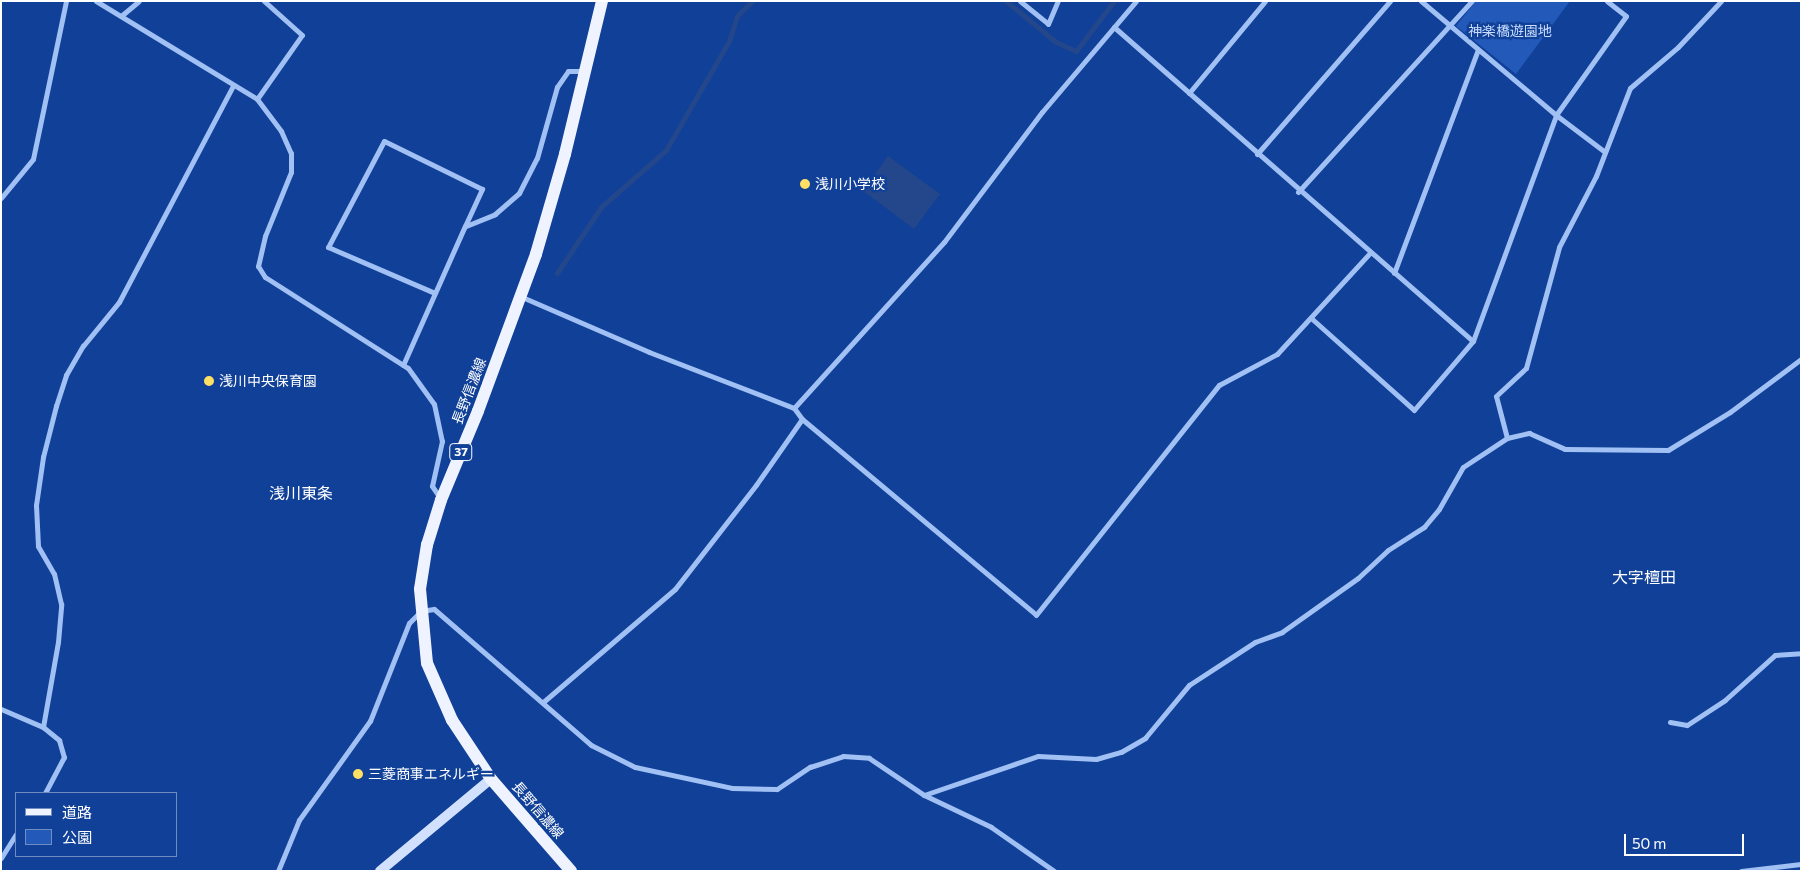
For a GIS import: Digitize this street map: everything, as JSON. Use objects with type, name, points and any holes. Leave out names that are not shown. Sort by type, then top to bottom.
[{"type":"main road","name":"長野信濃線","points":[[571,871],[491,779],[438,694],[427,663],[420,589],[427,545],[441,500],[521,297],[565,154],[602,1]]},
{"type":"main road","points":[[380,871],[491,779]]},
{"type":"street","points":[[1,198],[33,159],[66,1]]},
{"type":"street","points":[[96,1],[257,100],[281,131],[291,153],[291,172],[265,236],[258,266],[265,277],[403,365],[434,404],[442,440],[432,486],[441,500]]},
{"type":"street","points":[[121,16],[139,1]]},
{"type":"street","points":[[257,100],[302,36],[264,1]]},
{"type":"street","points":[[1020,1],[1048,24],[1058,1]]},
{"type":"street","points":[[794,408],[944,242],[1042,112],[1136,1]]},
{"type":"street","points":[[1190,92],[1265,1]]},
{"type":"street","points":[[1257,154],[1390,1]]},
{"type":"street","points":[[1421,1],[1556,116],[1605,152]]},
{"type":"street","points":[[1298,192],[1451,27],[1472,1]]},
{"type":"street","points":[[1311,318],[1414,410],[1473,341],[1556,116],[1626,16],[1606,1]]},
{"type":"street","points":[[1508,438],[1496,396],[1526,368],[1559,247],[1596,176],[1630,88],[1678,48],[1721,1]]},
{"type":"street","points":[[1114,27],[1190,92],[1298,192],[1473,341]]},
{"type":"street","points":[[1394,273],[1478,50]]},
{"type":"street","points":[[465,226],[495,214],[519,193],[537,158],[557,87],[568,71],[585,71]]},
{"type":"street","points":[[43,727],[58,642],[61,604],[54,574],[38,546],[36,505],[43,457],[56,406],[66,375],[83,346],[119,302],[233,86]]},
{"type":"street","points":[[403,365],[482,189],[384,140],[328,248],[435,293]]},
{"type":"street","points":[[521,297],[649,352],[794,408],[802,419],[1036,615],[1219,385],[1278,354],[1370,253]]},
{"type":"street","points":[[924,795],[1038,756],[1096,759],[1121,752],[1145,738],[1190,685],[1255,642],[1282,632],[1358,578],[1388,550],[1424,527],[1439,509],[1463,467],[1508,438],[1529,434],[1565,448],[1668,450],[1730,412],[1801,359]]},
{"type":"street","points":[[543,702],[675,589],[756,485],[802,419]]},
{"type":"street","points":[[278,871],[300,820],[370,721],[409,623],[421,611],[434,609],[591,745],[635,767],[732,788],[777,789],[810,767],[843,756],[869,758],[924,795],[990,827],[1054,871]]},
{"type":"street","points":[[1670,722],[1687,725],[1725,700],[1775,655],[1801,653]]},
{"type":"street","points":[[1,709],[43,727],[59,740],[64,757],[46,792]]},
{"type":"street","points":[[1,858],[15,836]]},
{"type":"street","points":[[1741,871],[1801,864]]},
{"type":"green space","name":"神楽橋遊園地","points":[[1476,1],[1570,1],[1516,74],[1456,26]]},
{"type":"shaded area","points":[[888,156],[940,194],[914,229],[863,191]]},
{"type":"waterway","points":[[557,273],[601,207],[666,150],[729,41],[737,16],[752,1]]},
{"type":"waterway","points":[[1006,1],[1056,42],[1076,51],[1114,1]]},
{"type":"place","name":"浅川小学校","points":[[805,184]]},
{"type":"place","name":"浅川中央保育園","points":[[209,381]]},
{"type":"place","name":"三菱商事エネルギー","points":[[358,774]]},
{"type":"district","name":"浅川東条","points":[[301,493]]},
{"type":"district","name":"大字檀田","points":[[1644,577]]}]
